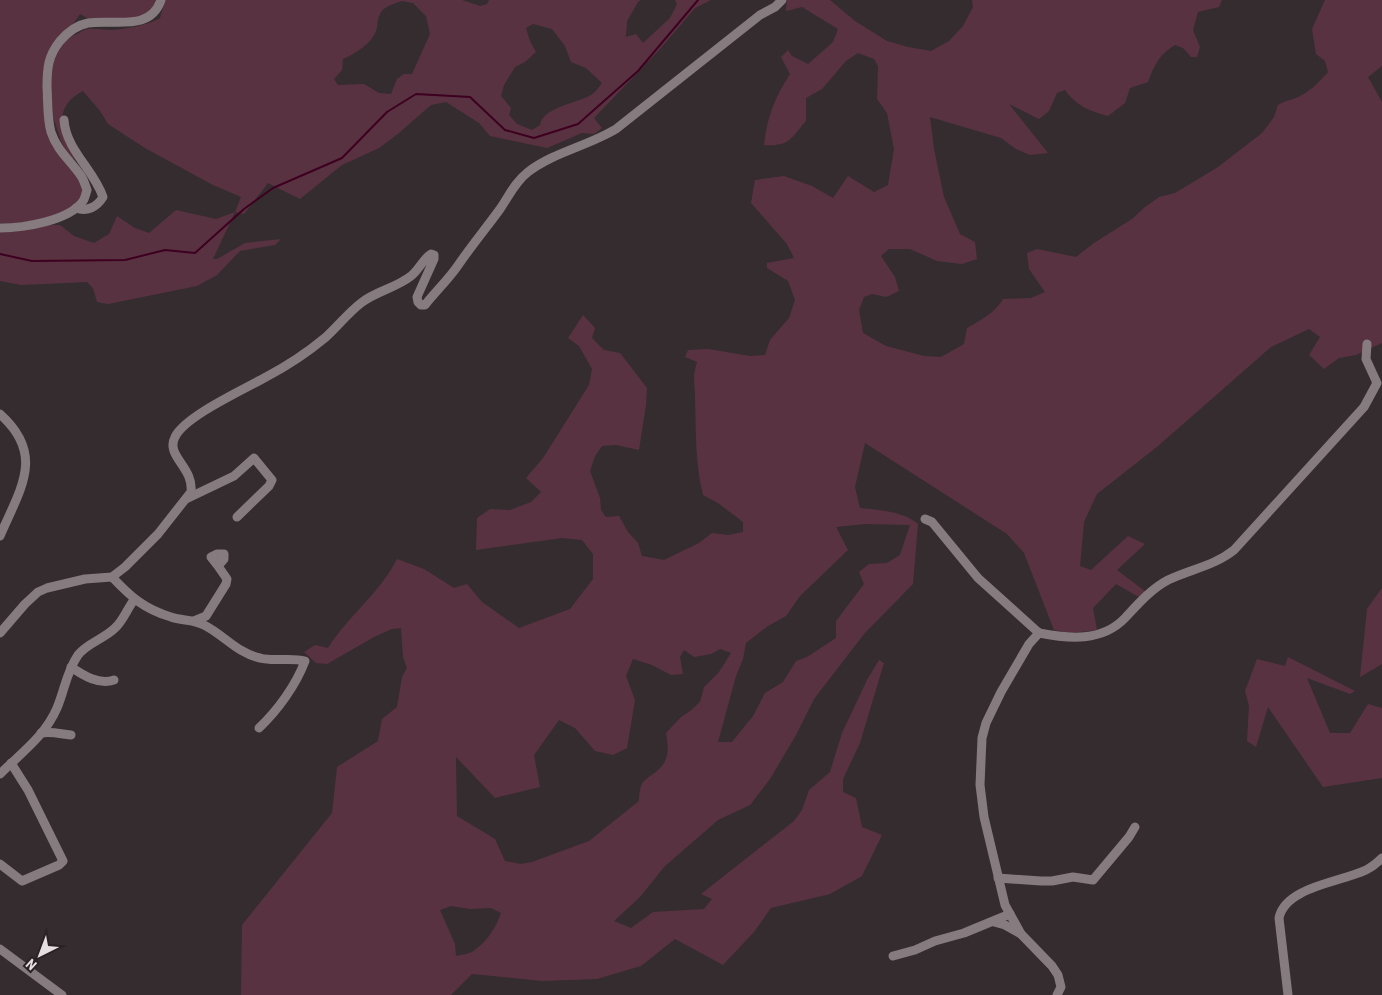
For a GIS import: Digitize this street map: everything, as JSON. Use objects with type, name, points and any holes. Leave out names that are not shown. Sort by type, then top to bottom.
[{"type":"street","points":[[0,228],[25,226],[55,218],[76,208],[84,200],[87,190],[81,176],[64,156],[52,134],[48,98],[48,61],[53,50],[68,32],[86,23],[128,22],[149,18],[157,12],[161,0]]},
{"type":"street","points":[[0,633],[38,592],[85,579],[112,577],[125,567],[158,534],[191,492],[190,477],[174,453],[173,448],[174,438],[191,421],[223,399],[298,358],[326,337],[362,302],[376,293],[404,281],[431,254],[434,255],[434,259],[417,297],[421,305],[425,305],[458,266],[512,189],[527,173],[551,158],[591,143],[616,129],[760,15],[776,8],[782,0]]},
{"type":"street","points":[[64,120],[65,128],[73,147],[100,187],[103,197],[102,201],[92,209],[82,210],[76,208]]},
{"type":"street","points":[[925,519],[932,522],[978,578],[1039,633],[1052,636],[1090,637],[1102,634],[1123,620],[1158,587],[1177,577],[1216,563],[1234,550],[1364,407],[1377,383],[1366,359],[1367,344]]},
{"type":"street","points":[[0,414],[21,438],[26,455],[21,486],[0,536]]},
{"type":"street","points":[[186,499],[234,476],[254,458],[272,480],[269,486],[237,517]]},
{"type":"street","points":[[194,620],[206,616],[226,584],[227,580],[218,566]]},
{"type":"street","points":[[112,577],[134,600],[161,614],[174,618],[194,620],[214,631],[237,650],[262,659],[290,658],[305,661],[277,708],[259,728]]},
{"type":"street","points":[[0,774],[27,750],[41,733],[57,708],[71,668],[84,649],[105,636],[122,622],[125,611],[134,600]]},
{"type":"street","points":[[1039,633],[1029,644],[986,723],[982,738],[980,785],[984,818],[1005,904],[1021,934],[1052,966],[1058,975],[1061,987],[1057,995]]},
{"type":"street","points":[[71,668],[92,679],[106,683],[114,680]]},
{"type":"street","points":[[41,733],[52,731],[71,735]]},
{"type":"street","points":[[0,864],[22,881],[58,865],[62,861],[28,790],[11,763]]},
{"type":"street","points":[[998,878],[1041,882],[1073,877],[1093,880],[1129,837],[1135,827]]},
{"type":"street","points":[[1288,995],[1279,918],[1280,911],[1284,905],[1293,897],[1366,870],[1382,858]]},
{"type":"street","points":[[893,956],[915,950],[934,941],[964,933],[1010,914]]},
{"type":"street","points":[[994,922],[1005,925],[1021,934]]},
{"type":"street","points":[[0,949],[62,995]]},
{"type":"shaded area","points":[[0,0],[158,0],[158,3],[141,17],[91,20],[80,14],[71,27],[54,42],[46,114],[83,186],[80,197],[63,212],[36,220],[10,223],[0,223]]},
{"type":"shaded area","points":[[165,0],[462,0],[480,6],[487,4],[489,0],[641,0],[627,21],[626,37],[636,34],[643,43],[670,18],[677,4],[675,0],[711,0],[695,8],[659,50],[594,118],[602,128],[594,134],[582,133],[547,148],[490,136],[479,123],[446,102],[431,105],[379,148],[342,165],[300,199],[268,183],[244,214],[235,212],[241,197],[211,184],[145,148],[108,124],[83,91],[72,98],[63,114],[65,131],[77,160],[72,158],[65,150],[53,117],[50,99],[51,67],[58,49],[73,36],[88,29],[124,29],[144,25],[160,18]],"holes":[[[402,1],[413,3],[426,16],[430,34],[412,74],[404,74],[397,79],[391,94],[379,93],[364,84],[338,85],[334,79],[342,70],[343,59],[367,44],[374,36],[378,18],[383,10]],[[533,24],[552,29],[565,46],[571,62],[586,68],[602,83],[591,95],[547,114],[540,125],[532,130],[517,124],[509,115],[511,108],[501,96],[504,85],[515,67],[525,62],[536,52],[526,28]]]},
{"type":"shaded area","points":[[787,0],[830,0],[855,21],[887,41],[931,51],[949,41],[963,26],[973,7],[972,0],[1222,0],[1219,7],[1198,12],[1193,30],[1200,47],[1197,57],[1191,57],[1183,48],[1175,45],[1165,52],[1158,61],[1148,82],[1130,88],[1125,103],[1108,116],[1084,107],[1065,90],[1057,93],[1049,111],[1039,119],[1009,104],[1048,153],[1030,155],[1016,149],[1001,138],[930,117],[934,149],[944,197],[960,234],[975,242],[977,259],[962,264],[937,261],[910,249],[889,249],[881,256],[895,277],[899,291],[886,297],[872,294],[864,297],[859,310],[863,333],[886,346],[924,356],[941,357],[964,344],[967,328],[992,312],[1003,299],[1031,298],[1045,292],[1029,269],[1027,253],[1037,249],[1076,257],[1132,219],[1159,197],[1175,193],[1218,167],[1262,133],[1274,117],[1278,105],[1301,96],[1317,83],[1328,72],[1325,61],[1316,54],[1312,29],[1325,0],[1382,0],[1382,66],[1368,77],[1382,102],[1382,343],[1356,355],[1339,358],[1324,369],[1309,355],[1320,337],[1309,329],[1271,347],[1158,446],[1097,494],[1084,522],[1080,566],[1091,570],[1128,536],[1145,544],[1117,570],[1146,592],[1139,597],[1116,584],[1093,608],[1097,630],[1071,633],[1054,630],[1024,553],[1007,534],[865,443],[855,487],[860,508],[898,514],[918,524],[913,584],[864,634],[814,699],[796,735],[770,779],[750,805],[718,820],[664,867],[640,897],[614,921],[631,928],[653,912],[704,909],[712,899],[701,894],[794,821],[802,810],[809,790],[830,772],[842,733],[867,680],[879,660],[884,663],[860,743],[843,779],[843,792],[856,798],[862,827],[882,835],[862,876],[830,894],[771,908],[754,932],[723,965],[675,939],[641,966],[597,979],[542,981],[472,974],[451,995],[241,995],[242,925],[332,813],[337,767],[378,741],[382,719],[397,707],[402,677],[407,668],[403,657],[401,628],[392,629],[374,637],[327,664],[316,663],[304,652],[315,645],[328,648],[345,625],[382,583],[397,559],[424,569],[454,588],[467,584],[482,602],[519,628],[570,609],[593,579],[593,554],[582,540],[562,538],[476,550],[477,518],[490,509],[510,510],[531,502],[541,492],[526,478],[543,458],[589,385],[592,369],[579,346],[568,338],[583,315],[595,328],[592,338],[604,350],[620,353],[647,388],[639,450],[616,445],[602,446],[595,456],[590,471],[600,498],[601,510],[606,517],[619,516],[628,532],[638,543],[642,556],[664,560],[699,543],[712,533],[728,535],[743,532],[743,522],[718,503],[703,495],[696,446],[694,380],[697,362],[685,357],[688,350],[708,349],[750,356],[765,355],[770,340],[789,318],[795,300],[788,281],[767,268],[767,263],[794,258],[787,244],[751,203],[755,180],[784,176],[812,186],[833,198],[848,176],[874,192],[888,185],[894,149],[887,113],[877,99],[878,66],[874,59],[858,53],[846,61],[822,89],[806,98],[806,121],[793,137],[784,143],[764,145],[772,108],[790,74],[781,57],[788,50],[792,56],[808,64],[833,42],[838,29],[802,7],[786,11]],"holes":[[[865,524],[910,525],[900,555],[887,563],[869,564],[859,572],[864,584],[836,621],[836,638],[807,657],[796,661],[783,682],[765,693],[753,716],[732,742],[718,742],[746,643],[768,626],[786,616],[800,596],[848,550],[836,527]],[[720,649],[731,653],[719,672],[704,687],[700,702],[680,718],[666,733],[668,751],[664,763],[643,783],[639,801],[589,841],[532,862],[520,864],[505,861],[495,839],[457,816],[456,757],[495,798],[540,787],[534,755],[559,720],[575,728],[595,751],[613,755],[627,748],[635,700],[626,676],[633,659],[652,665],[671,675],[683,674],[680,657],[684,650],[694,657],[711,654]],[[451,906],[470,909],[491,908],[501,913],[493,930],[482,944],[472,952],[456,956],[455,944],[440,910]]]},
{"type":"shaded area","points":[[176,210],[216,219],[235,212],[213,259],[217,259],[245,243],[281,239],[275,245],[240,251],[217,275],[197,286],[108,304],[97,302],[93,288],[87,282],[21,285],[0,281],[0,232],[60,225],[74,236],[94,243],[109,234],[117,216],[135,228],[149,233]]},
{"type":"shaded area","points":[[1382,588],[1382,664],[1360,677],[1367,609]]},
{"type":"shaded area","points":[[1288,657],[1355,691],[1350,694],[1307,678],[1330,733],[1350,733],[1368,704],[1382,708],[1382,778],[1323,787],[1268,707],[1256,747],[1247,741],[1249,706],[1245,691],[1257,659],[1285,666]]},
{"type":"waterway","points":[[0,254],[32,261],[125,260],[165,250],[195,253],[244,209],[273,188],[342,158],[387,112],[416,94],[470,97],[505,130],[534,138],[578,124],[638,71],[698,0]]}]
